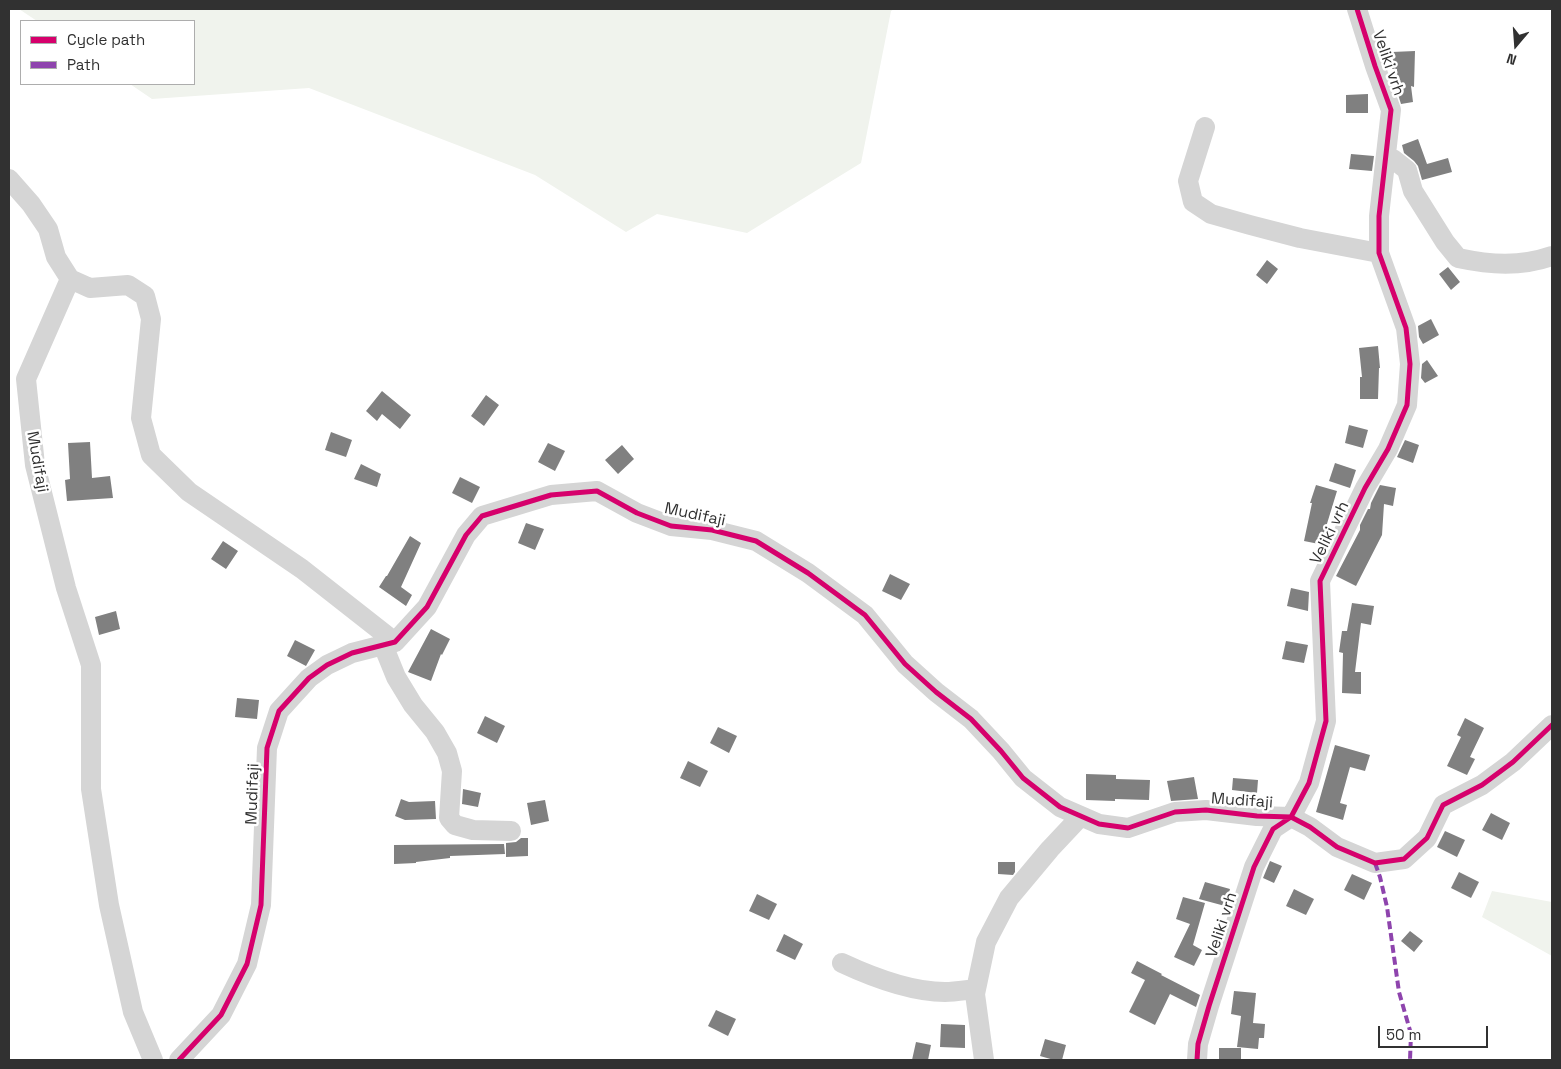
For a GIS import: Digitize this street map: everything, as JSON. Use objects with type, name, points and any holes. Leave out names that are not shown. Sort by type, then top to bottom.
[{"type":"street","name":"Veliki vrh","points":[[1197,1060],[1198,1044],[1208,1006],[1254,867],[1273,829],[1291,817],[1308,783],[1326,721],[1320,581],[1365,488],[1388,449],[1407,405],[1410,364],[1406,328],[1379,253],[1379,216],[1391,110],[1357,9]]},
{"type":"street","points":[[1205,127],[1188,181],[1193,202],[1211,214],[1250,225],[1300,238],[1379,253]]},
{"type":"street","points":[[1386,157],[1393,159],[1407,170],[1413,191],[1445,242],[1458,258],[1484,263],[1514,264],[1552,256]]},
{"type":"street","points":[[9,179],[31,204],[48,230],[56,256],[70,279],[90,288],[128,285],[145,296],[151,319],[141,418],[151,455],[189,492],[302,569],[389,643],[396,677],[413,706],[435,732],[447,752],[452,771],[450,818],[455,825],[473,830],[511,831]]},
{"type":"street","name":"Mudifaji","points":[[70,279],[26,379],[35,465],[66,588],[91,665],[92,789],[109,905],[133,1012],[153,1060]]},
{"type":"street","name":"Mudifaji","points":[[179,1060],[221,1015],[247,964],[261,905],[267,748],[279,711],[309,678],[327,665],[352,653],[389,643],[427,607],[466,535],[482,516],[552,495],[598,491],[637,512],[671,526],[712,530],[756,542],[808,573],[865,615],[905,664],[936,692],[971,719],[1023,778],[1060,806],[1099,824],[1128,828],[1175,812],[1206,810],[1257,816],[1291,817],[1310,827],[1337,847],[1375,863],[1404,859],[1427,838],[1443,805],[1490,779],[1513,762],[1552,725]]},
{"type":"street","points":[[984,1060],[976,990],[986,942],[1009,898],[1050,849],[1081,816]]},
{"type":"street","points":[[842,963],[869,976],[908,987],[943,992],[976,990]]},
{"type":"shaded area","points":[[19,9],[894,9],[891,11],[861,163],[747,233],[657,214],[626,232],[535,175],[309,88],[152,99],[131,85],[195,85],[195,20],[36,20]]},
{"type":"shaded area","points":[[1492,891],[1552,902],[1552,956],[1482,917]]},
{"type":"building","points":[[1415,51],[1414,87],[1411,86],[1413,102],[1401,104],[1396,88],[1397,69],[1392,69],[1392,52]]},
{"type":"building","points":[[1368,94],[1368,113],[1346,113],[1346,95]]},
{"type":"building","points":[[1418,139],[1427,164],[1448,158],[1452,172],[1422,180],[1418,166],[1404,153],[1402,145]]},
{"type":"building","points":[[1351,154],[1374,156],[1372,171],[1349,169]]},
{"type":"building","points":[[1267,260],[1278,269],[1267,284],[1256,275]]},
{"type":"building","points":[[1448,267],[1460,282],[1451,290],[1439,274]]},
{"type":"building","points":[[1431,319],[1439,335],[1423,344],[1419,337],[1418,326]]},
{"type":"building","points":[[1378,346],[1380,368],[1378,399],[1360,399],[1360,377],[1362,377],[1359,348]]},
{"type":"building","points":[[1427,360],[1438,376],[1425,383],[1421,378],[1422,364]]},
{"type":"building","points":[[382,391],[411,415],[400,429],[382,414],[377,421],[366,411]]},
{"type":"building","points":[[486,395],[499,405],[484,426],[471,416]]},
{"type":"building","points":[[1349,425],[1368,430],[1363,448],[1345,443]]},
{"type":"building","points":[[331,432],[352,440],[346,457],[325,450]]},
{"type":"building","points":[[1405,440],[1419,445],[1413,463],[1397,457]]},
{"type":"building","points":[[90,442],[92,478],[110,476],[113,498],[67,501],[65,480],[70,479],[68,443]]},
{"type":"building","points":[[548,443],[565,451],[555,471],[538,462]]},
{"type":"building","points":[[622,445],[634,459],[618,474],[605,460]]},
{"type":"building","points":[[1335,463],[1356,470],[1350,488],[1329,481]]},
{"type":"building","points":[[361,464],[381,474],[377,487],[354,479]]},
{"type":"building","points":[[460,477],[480,487],[472,503],[452,493]]},
{"type":"building","points":[[1316,485],[1337,491],[1326,527],[1329,527],[1324,545],[1304,541],[1312,503],[1310,503]]},
{"type":"building","points":[[1380,485],[1396,488],[1393,506],[1384,504],[1382,535],[1356,586],[1336,576],[1360,530],[1360,525],[1368,509],[1370,509]]},
{"type":"building","points":[[526,523],[544,529],[535,550],[518,543]]},
{"type":"building","points":[[410,536],[421,543],[401,587],[412,595],[406,606],[379,587]]},
{"type":"building","points":[[223,541],[238,551],[226,569],[211,559]]},
{"type":"building","points":[[890,574],[910,584],[901,600],[882,591]]},
{"type":"building","points":[[1291,588],[1309,592],[1308,611],[1287,606]]},
{"type":"building","points":[[1352,603],[1374,606],[1371,625],[1361,623],[1355,672],[1361,672],[1361,694],[1342,693],[1343,653],[1339,652],[1342,631],[1347,631]]},
{"type":"building","points":[[116,611],[120,629],[99,635],[95,617]]},
{"type":"building","points":[[431,629],[450,639],[441,654],[431,681],[408,672]]},
{"type":"building","points":[[295,640],[315,650],[306,666],[287,656]]},
{"type":"building","points":[[1286,641],[1308,645],[1304,663],[1282,659]]},
{"type":"building","points":[[237,698],[259,700],[257,719],[235,717]]},
{"type":"building","points":[[485,716],[505,726],[497,743],[477,733]]},
{"type":"building","points":[[1465,718],[1484,728],[1470,757],[1475,759],[1467,775],[1447,766],[1461,737],[1457,735]]},
{"type":"building","points":[[718,727],[737,736],[729,753],[710,743]]},
{"type":"building","points":[[1335,745],[1370,755],[1365,771],[1350,767],[1340,803],[1347,805],[1343,820],[1316,812]]},
{"type":"building","points":[[688,761],[708,771],[700,787],[680,778]]},
{"type":"building","points":[[1086,774],[1116,775],[1116,779],[1150,780],[1149,800],[1086,800]]},
{"type":"building","points":[[1194,777],[1198,799],[1171,801],[1167,781]]},
{"type":"building","points":[[1233,778],[1258,780],[1257,793],[1232,790]]},
{"type":"building","points":[[463,789],[481,793],[478,807],[462,804]]},
{"type":"building","points":[[401,799],[409,802],[435,801],[436,819],[405,820],[395,816]]},
{"type":"building","points":[[545,800],[549,821],[531,825],[527,803]]},
{"type":"building","points":[[1491,813],[1510,823],[1502,840],[1482,830]]},
{"type":"building","points":[[1445,831],[1465,840],[1457,857],[1437,847]]},
{"type":"building","points":[[521,838],[528,838],[528,856],[506,857],[506,843],[516,842]]},
{"type":"building","points":[[504,844],[505,854],[450,856],[450,858],[416,863],[394,864],[394,845]]},
{"type":"building","points":[[1270,861],[1282,866],[1274,883],[1263,878]]},
{"type":"building","points":[[998,862],[1015,862],[1015,872],[1013,875],[998,874]]},
{"type":"building","points":[[1459,872],[1479,882],[1471,898],[1451,888]]},
{"type":"building","points":[[1352,874],[1372,883],[1364,900],[1344,890]]},
{"type":"building","points":[[1205,882],[1230,889],[1225,906],[1199,899]]},
{"type":"building","points":[[1294,889],[1314,899],[1306,915],[1286,906]]},
{"type":"building","points":[[757,894],[777,904],[769,920],[749,911]]},
{"type":"building","points":[[1183,897],[1205,903],[1193,945],[1202,950],[1194,966],[1174,957],[1190,924],[1176,919]]},
{"type":"building","points":[[1410,931],[1423,941],[1414,952],[1401,941]]},
{"type":"building","points":[[784,934],[803,944],[795,960],[776,951]]},
{"type":"building","points":[[1137,961],[1200,995],[1196,1007],[1170,994],[1155,1025],[1129,1012],[1145,980],[1131,973]]},
{"type":"building","points":[[1234,991],[1256,993],[1253,1023],[1265,1024],[1264,1038],[1259,1038],[1258,1049],[1237,1047],[1241,1016],[1231,1014]]},
{"type":"building","points":[[716,1010],[736,1019],[728,1036],[708,1026]]},
{"type":"building","points":[[941,1024],[965,1025],[965,1048],[940,1047]]},
{"type":"building","points":[[1045,1039],[1066,1045],[1062,1060],[1040,1056]]},
{"type":"building","points":[[916,1042],[931,1045],[928,1060],[912,1060]]},
{"type":"building","points":[[1219,1048],[1241,1048],[1241,1060],[1219,1060]]},
{"type":"marked path","points":[[1375,863],[1387,907],[1399,992],[1411,1034],[1410,1060]]},
{"type":"cycle path","points":[[1197,1060],[1198,1044],[1209,1006],[1254,867],[1273,829],[1291,817],[1309,783],[1326,721],[1320,581],[1365,488],[1388,449],[1407,405],[1410,364],[1406,328],[1379,253],[1379,216],[1391,110],[1357,9]]},
{"type":"cycle path","points":[[179,1060],[221,1015],[247,964],[261,905],[267,748],[279,711],[309,678],[327,665],[352,653],[395,642],[427,607],[466,535],[482,516],[551,495],[597,491],[637,513],[671,526],[712,530],[756,541],[808,573],[865,615],[905,664],[936,692],[971,719],[1023,778],[1060,807],[1099,824],[1128,828],[1175,812],[1206,810],[1257,816],[1291,817],[1310,827],[1337,847],[1375,863],[1404,859],[1427,838],[1443,805],[1482,785],[1513,762],[1552,725]]}]
